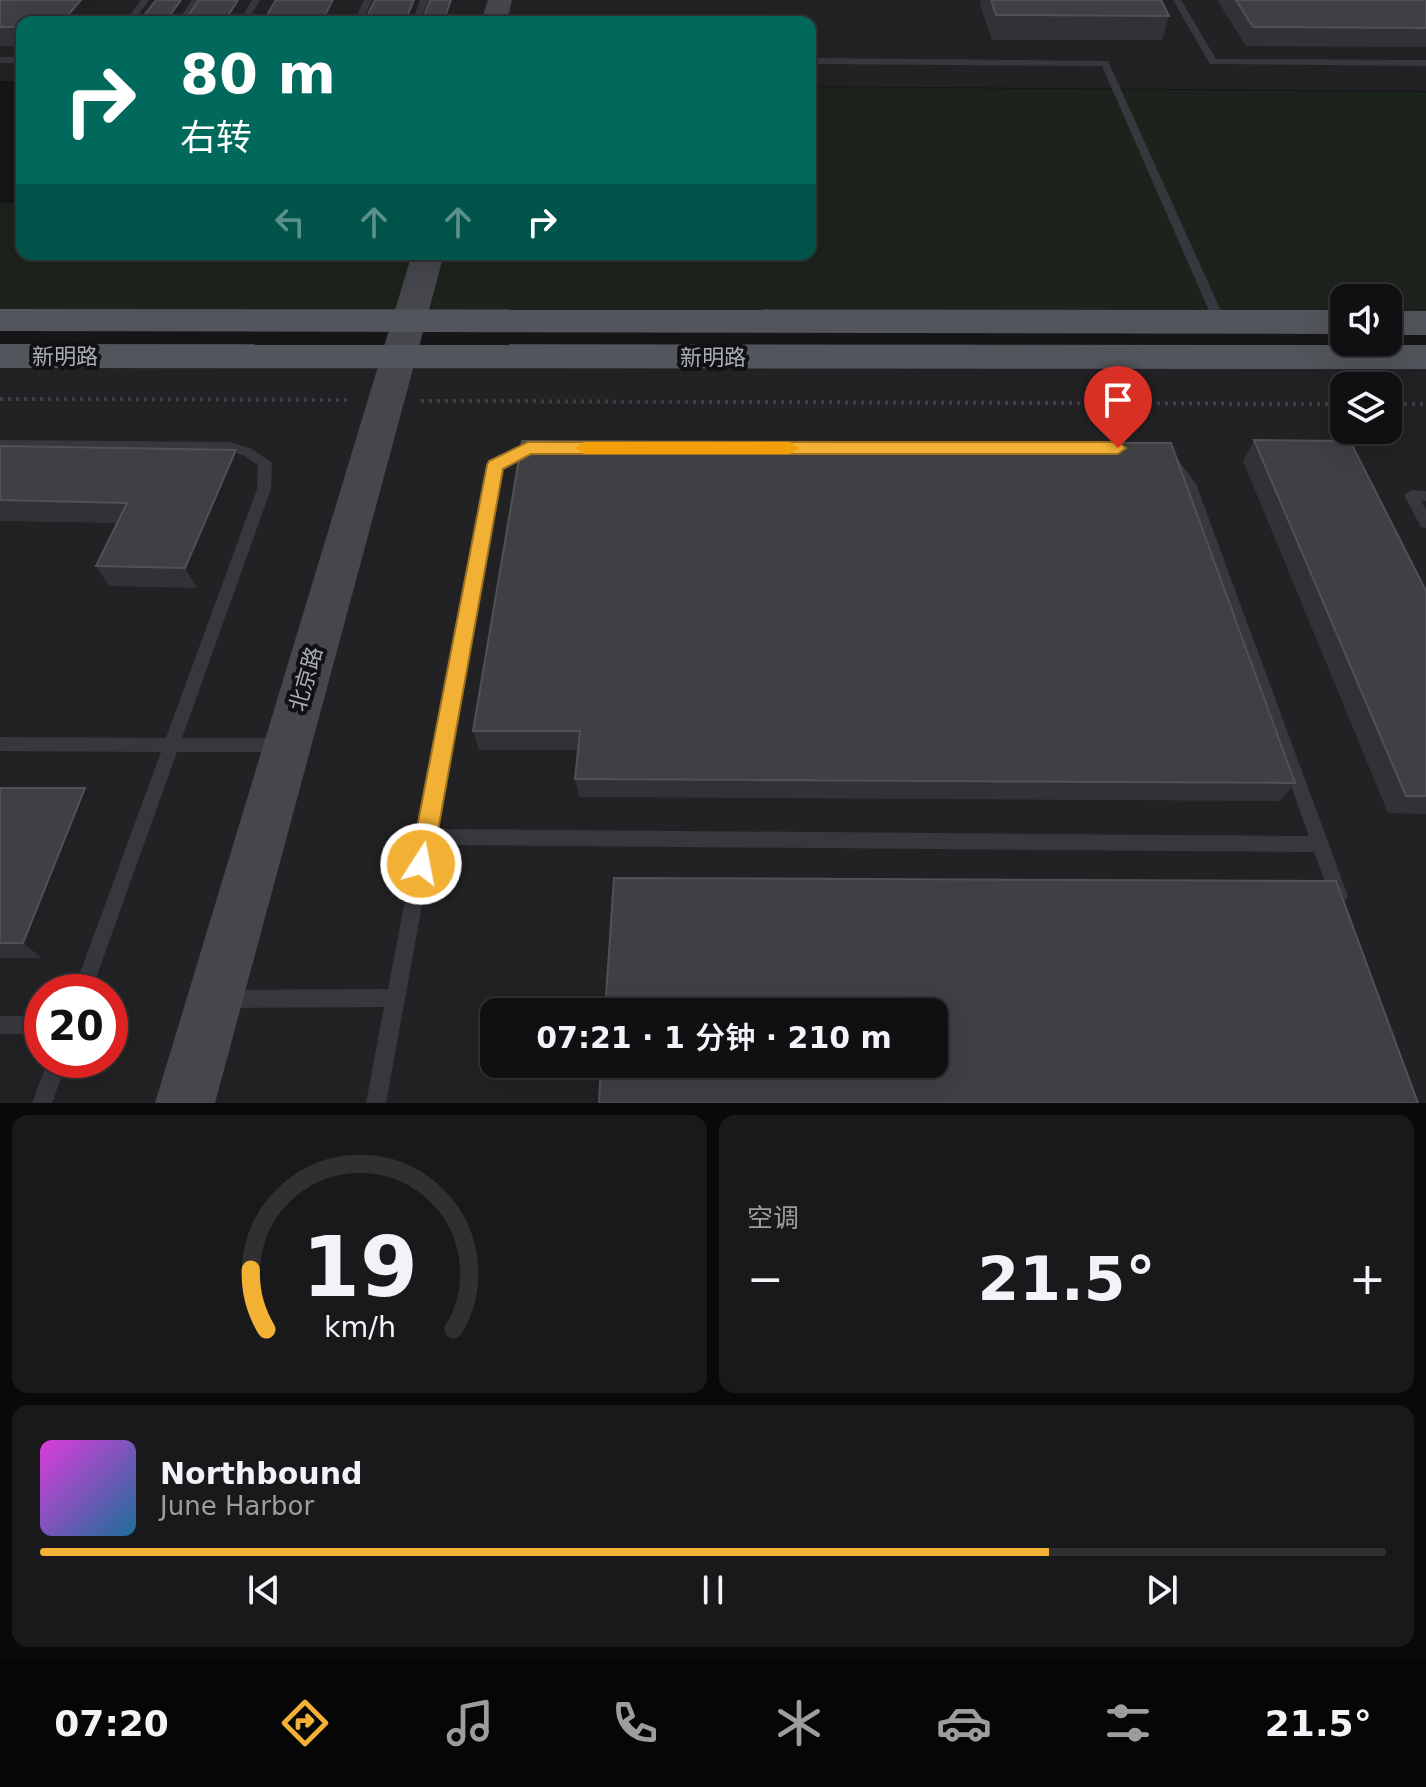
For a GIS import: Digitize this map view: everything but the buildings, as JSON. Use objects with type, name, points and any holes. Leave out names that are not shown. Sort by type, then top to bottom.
[{"type":"main road","name":"新明路","points":[[0,320],[404,338],[1426,357]]},
{"type":"main road","name":"新明路","points":[[0,356],[404,338],[1330,322]]},
{"type":"main road","points":[[1402,323],[1426,323]]},
{"type":"street","name":"北京路","points":[[185,1103],[426,260]]},
{"type":"lane","points":[[1177,0],[1213,62],[1426,63]]},
{"type":"lane","points":[[816,61],[1105,63],[1220,322]]},
{"type":"lane","points":[[0,445],[229,447],[247,452],[265,463],[264,489],[89,974]]},
{"type":"lane","points":[[376,1103],[495,465],[528,448],[560,448]]},
{"type":"lane","points":[[1159,452],[1170,457],[1189,484],[1346,916]]},
{"type":"lane","points":[[1426,496],[1411,495],[1426,523]]},
{"type":"lane","points":[[0,744],[287,745]]},
{"type":"lane","points":[[426,837],[1320,844]]},
{"type":"lane","points":[[214,999],[396,998]]},
{"type":"lane","points":[[0,1025],[24,1025]]},
{"type":"lane","points":[[42,1103],[51,1078]]},
{"type":"path","points":[[0,399],[1330,404]]},
{"type":"path","points":[[1402,404],[1426,404]]},
{"type":"shaded area","points":[[0,0],[1426,0],[1426,91],[816,86],[816,16],[16,16],[16,81],[0,81]]},
{"type":"shaded area","points":[[816,87],[1426,92],[1426,323],[1402,323],[1402,284],[1330,284],[1330,323],[0,320],[0,203],[16,203],[16,260],[816,260]]},
{"type":"shaded area","points":[[0,356],[1426,360],[1426,1103],[0,1103]]},
{"type":"slow traffic","points":[[584,448],[790,448]]},
{"type":"route","points":[[421,864],[495,465],[528,448],[1118,448]]}]
